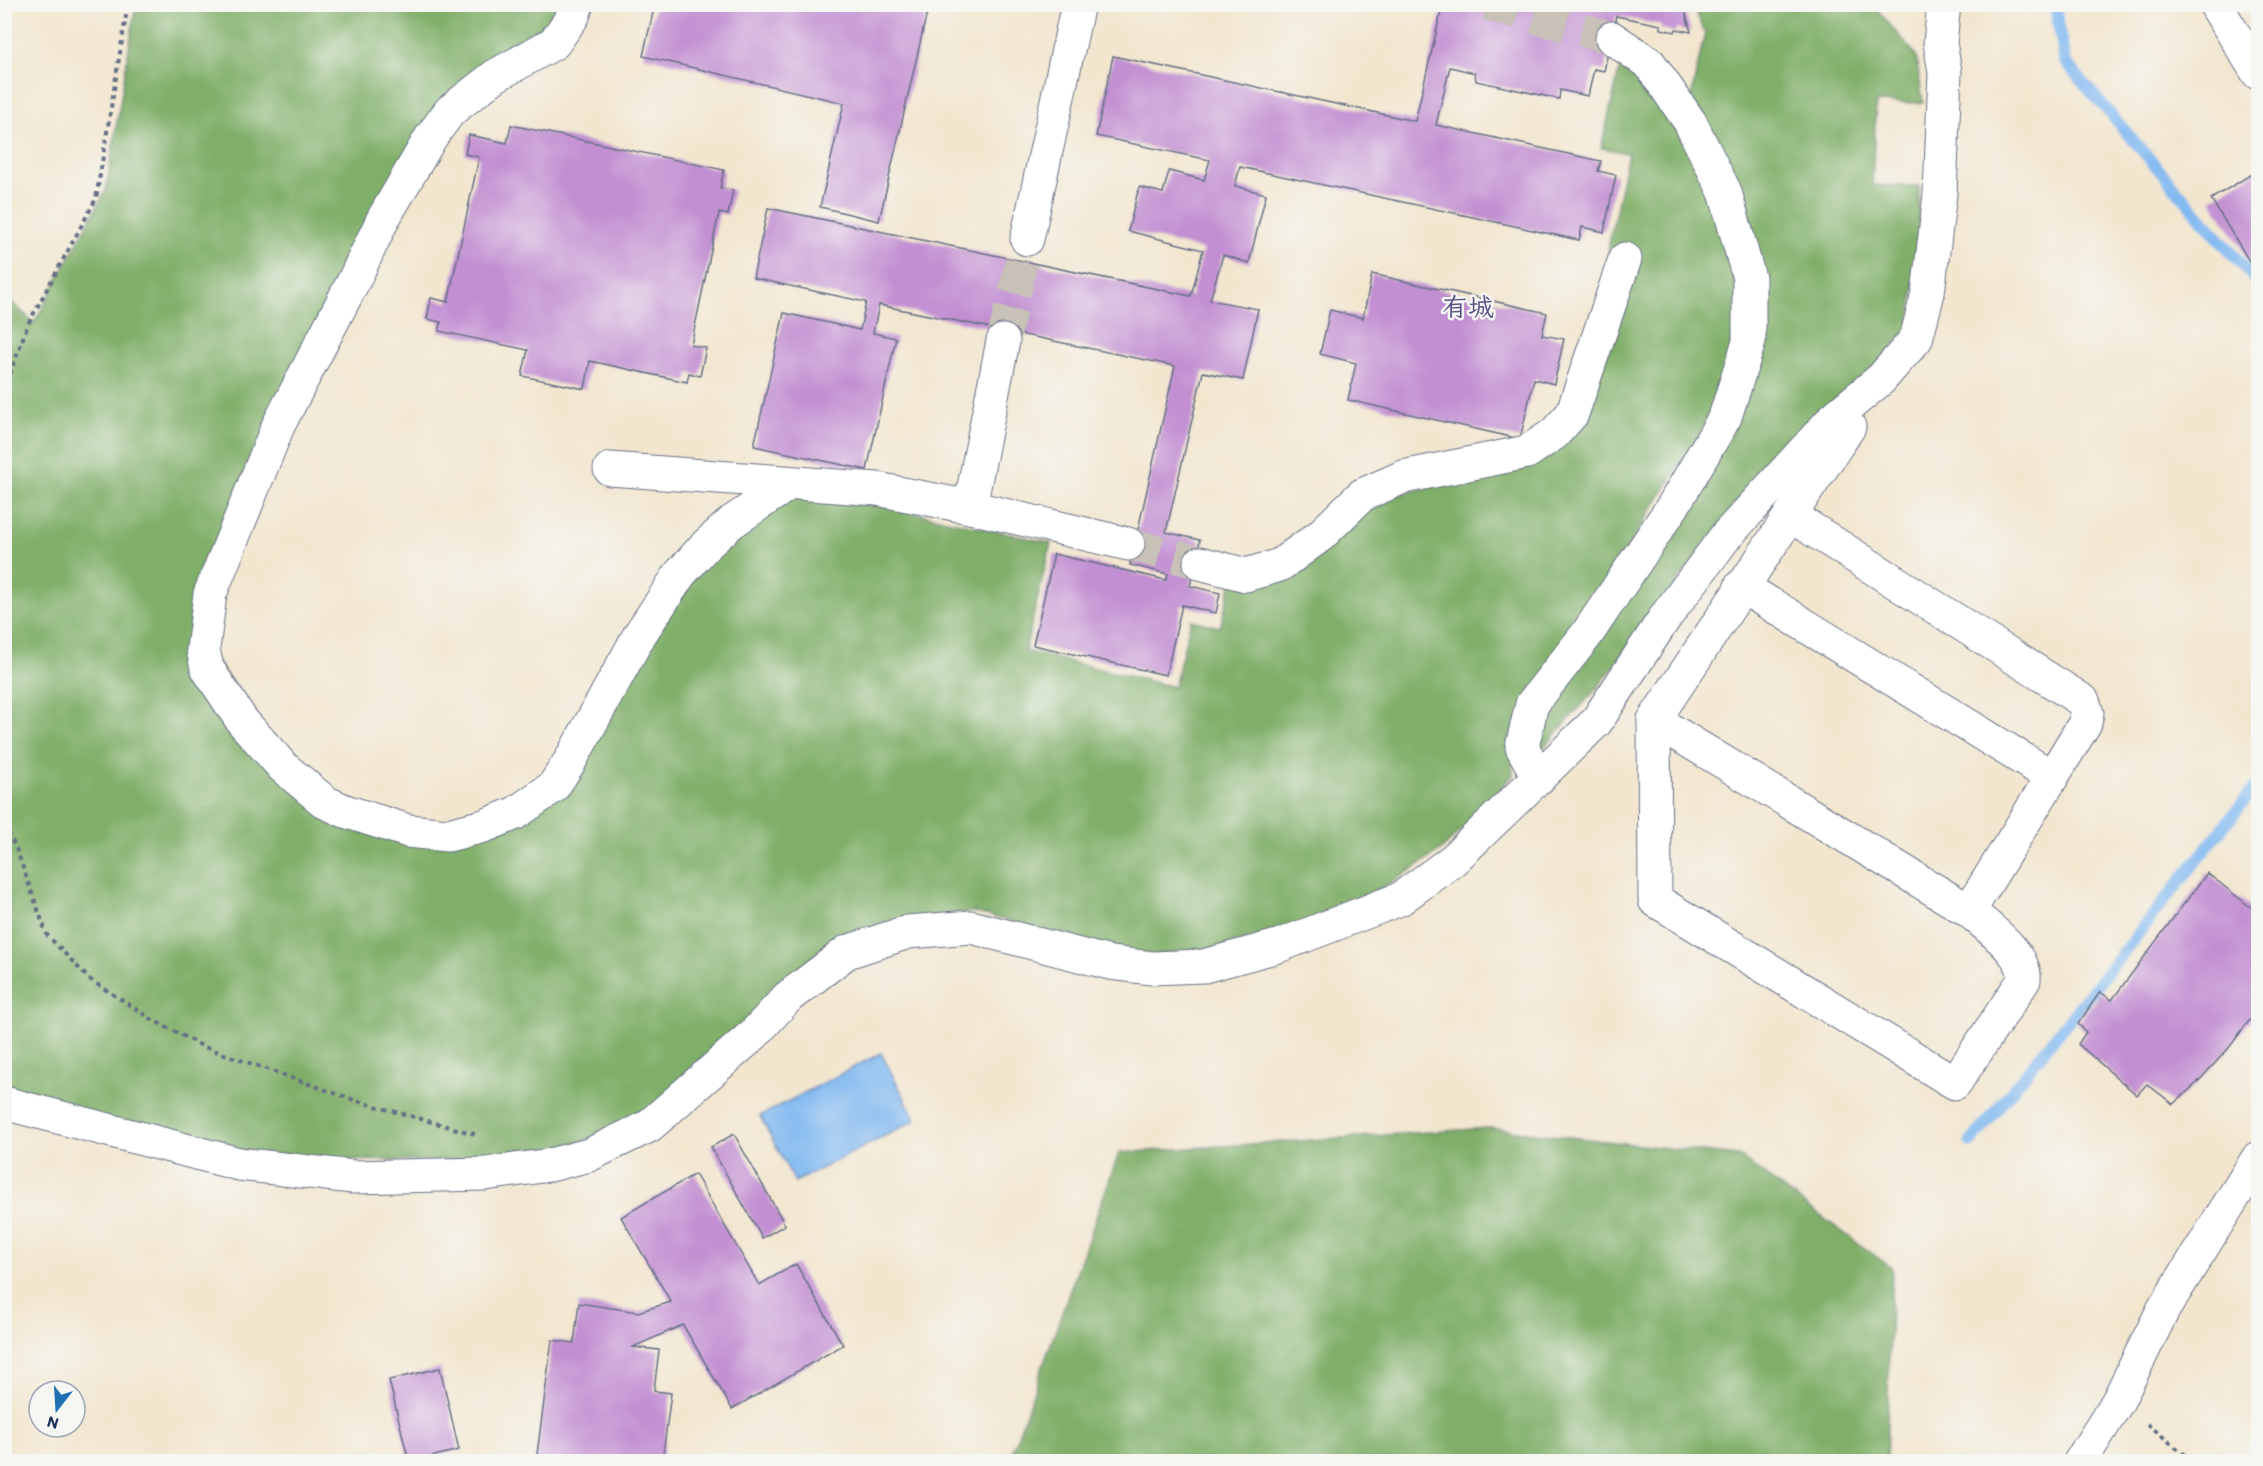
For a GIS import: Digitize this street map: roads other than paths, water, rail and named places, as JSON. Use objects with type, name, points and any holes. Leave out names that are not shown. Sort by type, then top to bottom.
[{"type":"street","points":[[577,4],[573,16],[554,43],[495,76],[450,111],[431,137],[383,219],[278,426],[210,594],[203,649],[207,668],[242,721],[283,767],[325,802],[345,811],[408,831],[448,835],[484,826],[516,813],[553,786],[570,761],[640,634],[680,573],[732,522],[790,483]]},
{"type":"street","points":[[1027,239],[1078,4]]},
{"type":"street","points":[[1654,720],[1969,911],[2016,954],[2025,973],[2024,980],[1955,1083],[1655,900],[1654,720],[1741,586],[1881,379],[1916,339],[1928,294],[1940,194],[1945,72],[1940,43],[1944,4]]},
{"type":"street","points":[[2215,4],[2259,73]]},
{"type":"street","points":[[1539,778],[1522,747],[1532,704],[1587,634],[1673,506],[1725,417],[1749,342],[1749,278],[1725,192],[1690,122],[1650,64],[1612,38]]},
{"type":"street","points":[[1200,563],[1246,574],[1280,565],[1320,536],[1362,495],[1403,477],[1527,452],[1554,434],[1572,414],[1625,259]]},
{"type":"street","points":[[970,507],[1003,341]]},
{"type":"street","points":[[4,1103],[239,1164],[353,1177],[485,1174],[550,1165],[589,1155],[649,1126],[754,1034],[788,997],[847,952],[908,932],[971,927],[1110,963],[1152,968],[1204,966],[1278,946],[1400,899],[1453,860],[1596,722],[1666,616],[1726,536],[1834,418],[1881,379]]},
{"type":"street","points":[[610,469],[877,489],[970,507],[1128,544]]},
{"type":"street","points":[[1799,521],[2083,701],[2087,713],[2085,723],[1969,911]]},
{"type":"street","points":[[1741,586],[2052,777]]},
{"type":"street","points":[[2080,1461],[2118,1401],[2163,1310],[2259,1158]]},
{"type":"water","points":[[881,1053],[916,1120],[795,1182],[760,1116]]},
{"type":"waterway","points":[[2055,4],[2065,62],[2258,283]]},
{"type":"waterway","points":[[1971,1142],[2258,784]]},
{"type":"tunnel","points":[[1487,4],[1612,38]]},
{"type":"tunnel","points":[[1003,341],[1027,239]]},
{"type":"tunnel","points":[[1128,544],[1200,563]]},
{"type":"district","name":"有城","points":[[1468,307]]}]
